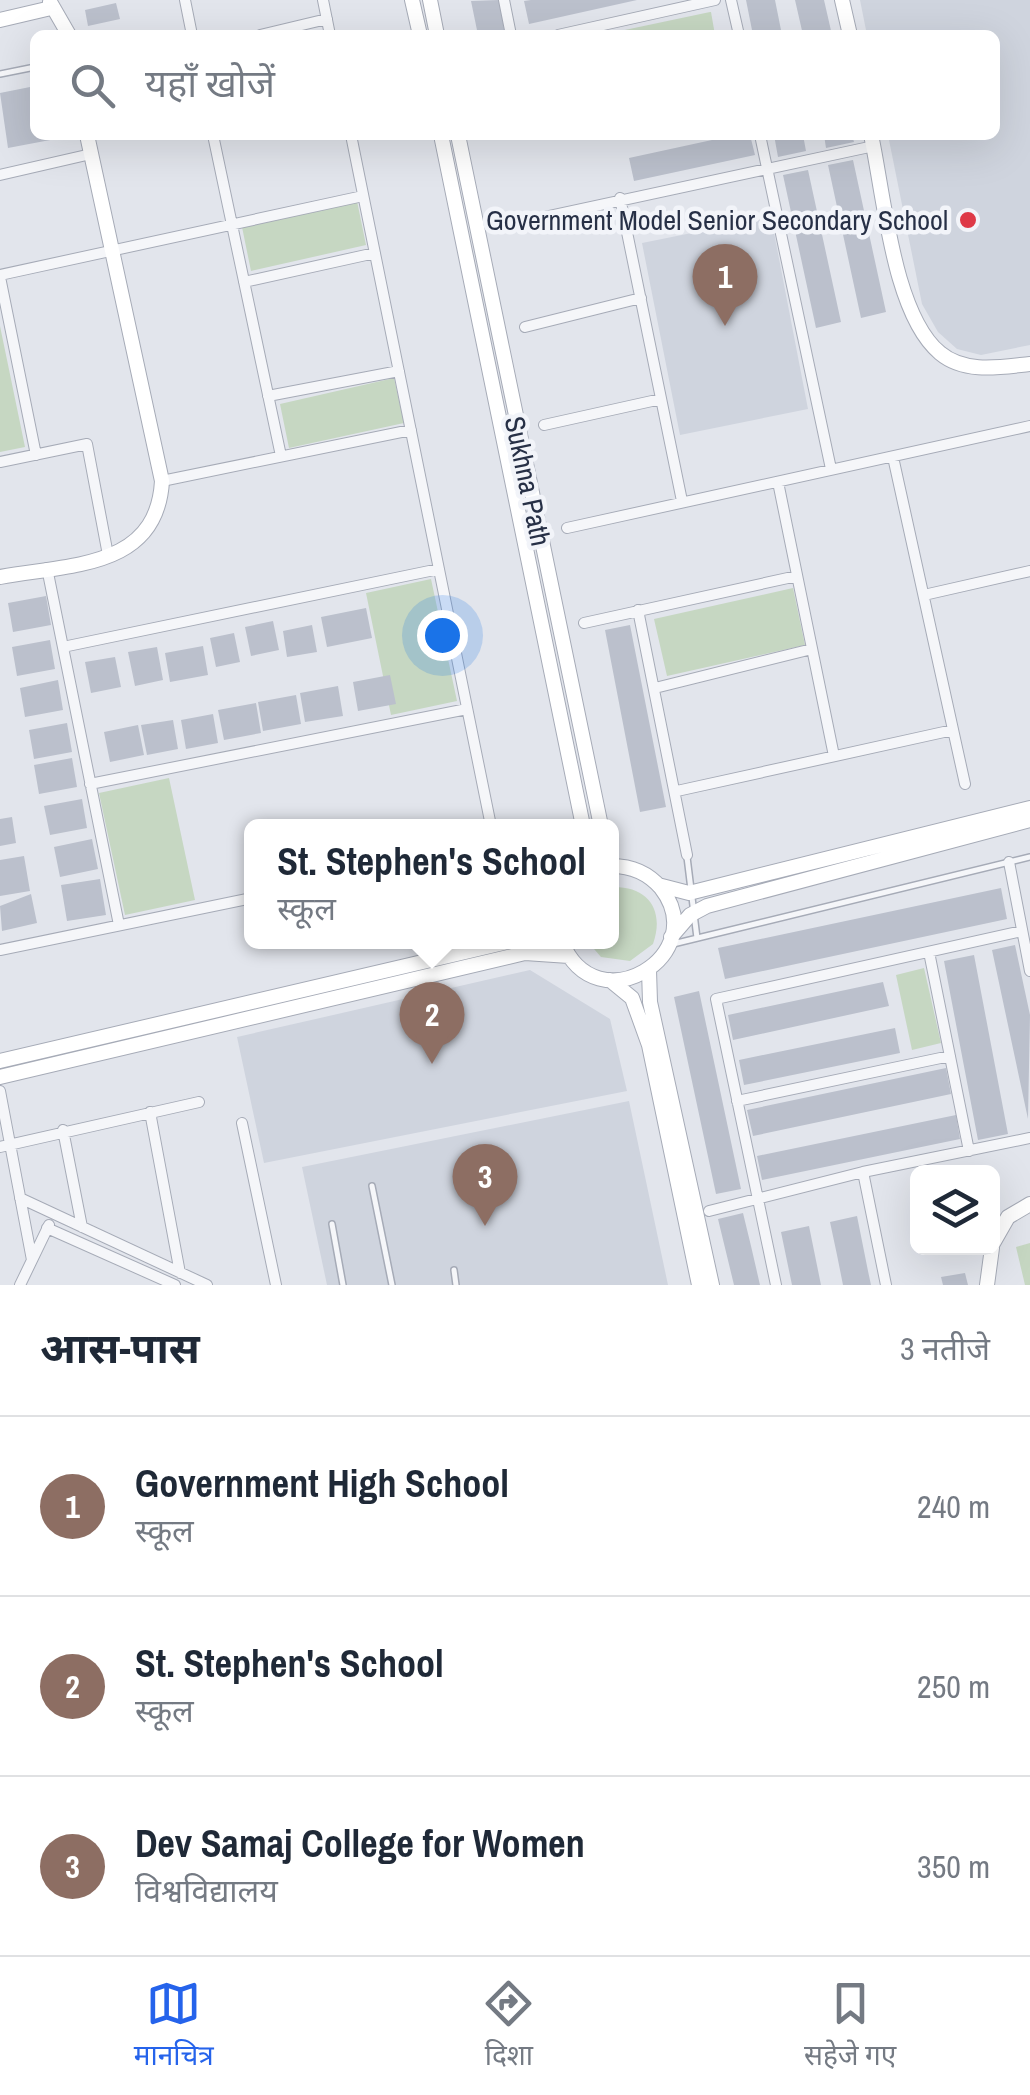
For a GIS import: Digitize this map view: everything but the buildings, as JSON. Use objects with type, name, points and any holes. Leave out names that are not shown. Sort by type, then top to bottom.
[{"type":"main road","points":[[412,0],[419,30]]},
{"type":"main road","points":[[430,0],[436,30]]},
{"type":"main road","points":[[842,0],[849,30]]},
{"type":"main road","points":[[0,20],[51,4],[67,30]]},
{"type":"main road","points":[[0,578],[108,555],[146,534],[155,522],[162,481],[88,140]]},
{"type":"main road","name":"Sukhna Path","points":[[441,140],[582,819]]},
{"type":"main road","name":"Sukhna Path","points":[[459,140],[600,819]]},
{"type":"main road","points":[[872,140],[909,312],[940,353],[960,364],[986,368],[1030,364]]},
{"type":"main road","points":[[619,866],[658,885],[690,893],[1030,808]]},
{"type":"main road","points":[[566,949],[587,973],[610,980],[630,979],[648,970],[690,914],[762,889],[1030,820]]},
{"type":"main road","points":[[658,885],[671,910],[670,941]]},
{"type":"main road","points":[[0,1061],[478,949]]},
{"type":"main road","points":[[0,1077],[525,953],[570,956]]},
{"type":"main road","points":[[648,970],[650,1002],[712,1285]]},
{"type":"main road","points":[[610,980],[632,998],[649,1045],[699,1285]]},
{"type":"main road","points":[[1000,1232],[1008,1217],[1030,1204]]},
{"type":"main road","points":[[987,1285],[991,1255]]},
{"type":"street","points":[[184,0],[191,30]]},
{"type":"street","points":[[323,0],[329,30]]},
{"type":"street","points":[[504,0],[509,30]]},
{"type":"street","points":[[580,30],[715,0]]},
{"type":"street","points":[[732,0],[738,30]]},
{"type":"street","points":[[282,30],[327,20]]},
{"type":"street","points":[[214,140],[281,456]]},
{"type":"street","points":[[352,140],[491,819]]},
{"type":"street","points":[[761,140],[832,469]]},
{"type":"street","points":[[503,226],[767,168],[872,140]]},
{"type":"street","points":[[0,175],[90,154]]},
{"type":"street","points":[[36,455],[0,276],[363,196]]},
{"type":"street","points":[[620,198],[682,501]]},
{"type":"street","points":[[244,282],[375,253]]},
{"type":"street","points":[[525,326],[641,298]]},
{"type":"street","points":[[268,396],[399,371]]},
{"type":"street","points":[[544,426],[661,400]]},
{"type":"street","points":[[567,528],[1030,426]]},
{"type":"street","points":[[162,481],[410,430]]},
{"type":"street","points":[[0,462],[86,444],[108,555]]},
{"type":"street","points":[[893,457],[965,784]]},
{"type":"street","points":[[778,482],[834,756]]},
{"type":"street","points":[[46,568],[119,925]]},
{"type":"street","points":[[62,647],[439,569]]},
{"type":"street","points":[[924,596],[1030,571]]},
{"type":"street","points":[[584,623],[797,576]]},
{"type":"street","points":[[638,610],[687,856]]},
{"type":"street","points":[[654,688],[812,649]]},
{"type":"street","points":[[90,784],[468,709]]},
{"type":"street","points":[[677,791],[953,730]]},
{"type":"street","points":[[1008,862],[1030,971]]},
{"type":"street","points":[[0,950],[244,900]]},
{"type":"street","points":[[776,1285],[716,998],[1022,932]]},
{"type":"street","points":[[929,952],[968,1150]]},
{"type":"street","points":[[737,1100],[950,1056]]},
{"type":"street","points":[[0,1091],[5,1146],[32,1260]]},
{"type":"street","points":[[5,1146],[198,1102]]},
{"type":"street","points":[[150,1112],[180,1273]]},
{"type":"street","points":[[242,1123],[276,1285]]},
{"type":"street","points":[[62,1130],[82,1227]]},
{"type":"street","points":[[709,1211],[863,1172],[1030,1138]]},
{"type":"street","points":[[863,1172],[886,1285]]},
{"type":"street","points":[[20,1198],[207,1285]]},
{"type":"street","points":[[20,1285],[53,1215]]},
{"type":"street","points":[[47,1228],[175,1285]]},
{"type":"lane","points":[[0,74],[30,69]]},
{"type":"lane","points":[[687,856],[690,914],[697,938]]},
{"type":"lane","points":[[670,941],[697,938],[1030,857]]},
{"type":"lane","points":[[372,1186],[392,1285]]},
{"type":"lane","points":[[332,1224],[343,1285]]},
{"type":"lane","points":[[454,1270],[456,1285]]},
{"type":"shaded area","name":"Government Model Senior Secondary School","points":[[860,0],[1030,0],[1030,345],[981,355],[957,349],[938,332],[922,304],[889,140],[1000,140],[1000,30],[866,30]]},
{"type":"shaded area","points":[[771,217],[808,409],[680,435],[642,243]]},
{"type":"shaded area","points":[[530,970],[610,1019],[627,1091],[264,1163],[237,1037]]},
{"type":"shaded area","points":[[629,1101],[668,1285],[327,1285],[302,1167]]},
{"type":"green space","points":[[710,12],[714,30],[625,30]]},
{"type":"green space","points":[[357,201],[366,245],[251,271],[242,227]]},
{"type":"green space","points":[[0,326],[25,447],[0,452]]},
{"type":"green space","points":[[394,378],[404,423],[289,448],[280,404]]},
{"type":"green space","points":[[431,579],[457,701],[391,715],[366,593]]},
{"type":"green space","points":[[793,588],[805,645],[667,676],[654,619]]},
{"type":"green space","points":[[169,778],[195,900],[125,915],[99,793]]},
{"type":"green space","points":[[619,888],[644,896],[657,921],[653,944],[630,961],[601,957],[594,949],[619,949]]},
{"type":"green space","points":[[924,968],[941,1043],[912,1050],[896,975]]},
{"type":"green space","points":[[1030,1243],[1030,1285],[1025,1285],[1016,1247]]},
{"type":"place","name":"Government Model Senior Secondary School","points":[[968,220]]},
{"type":"place","name":"Government High School","points":[[725,326]]},
{"type":"place","name":"St. Stephen's School","points":[[432,1064]]},
{"type":"place","name":"Dev Samaj College for Women","points":[[485,1226]]}]
